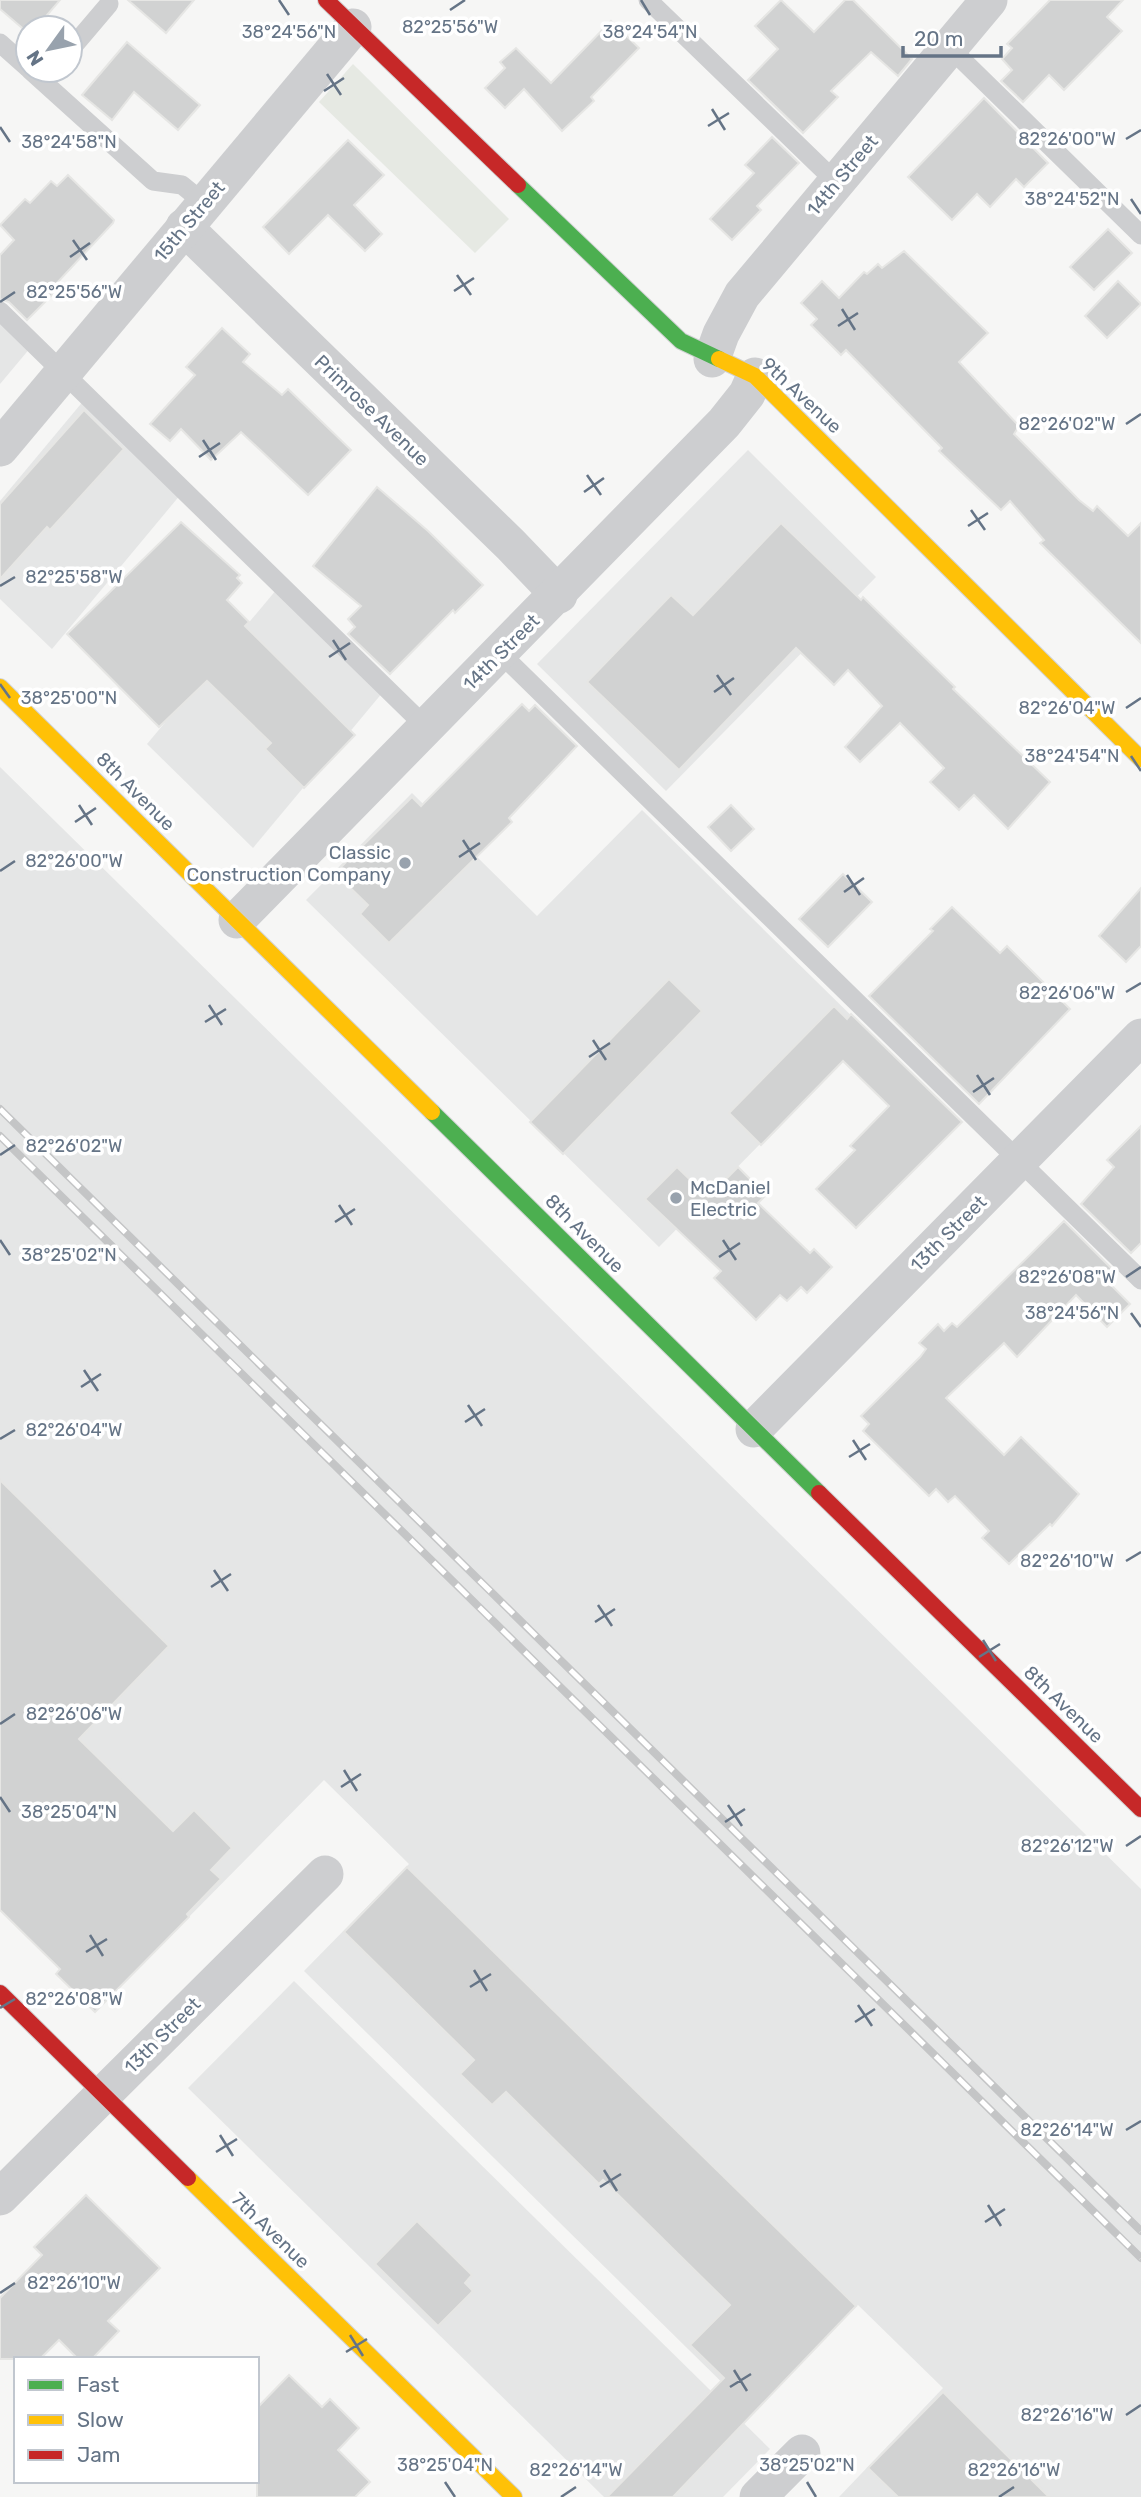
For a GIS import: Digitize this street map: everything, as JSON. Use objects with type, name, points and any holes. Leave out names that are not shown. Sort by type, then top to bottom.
[{"type":"street","name":"9th Avenue","points":[[326,0],[681,341],[712,359],[747,370],[755,376],[1141,759]]},
{"type":"street","name":"14th Street","points":[[712,359],[721,334],[742,295],[989,0]]},
{"type":"street","name":"15th Street","points":[[0,448],[353,27]]},
{"type":"street","name":"Primrose Avenue","points":[[194,215],[559,595]]},
{"type":"street","name":"14th Street","points":[[237,920],[499,652],[559,595],[731,415],[755,376]]},
{"type":"street","name":"8th Avenue","points":[[0,687],[1141,1809]]},
{"type":"street","name":"13th Street","points":[[754,1429],[1141,1037]]},
{"type":"street","name":"13th Street","points":[[0,2197],[324,1874]]},
{"type":"street","name":"7th Avenue","points":[[0,1993],[514,2497]]},
{"type":"street","points":[[758,2497],[802,2453]]},
{"type":"lane","points":[[648,0],[836,182]]},
{"type":"lane","points":[[84,33],[109,4]]},
{"type":"lane","points":[[0,43],[14,54]]},
{"type":"lane","points":[[949,47],[1141,234]]},
{"type":"lane","points":[[50,84],[153,181],[182,185],[194,215]]},
{"type":"lane","points":[[0,311],[426,727]]},
{"type":"lane","points":[[499,652],[1141,1280]]},
{"type":"shaded area","points":[[353,64],[509,219],[475,253],[319,102]]},
{"type":"shaded area","points":[[0,316],[31,347],[0,384]]},
{"type":"shaded area","points":[[85,399],[181,494],[52,649],[0,599],[0,501]]},
{"type":"shaded area","points":[[748,450],[876,577],[666,791],[537,664]]},
{"type":"shaded area","points":[[277,589],[383,692],[253,848],[147,744]]},
{"type":"shaded area","points":[[0,767],[1141,1889],[1141,2497],[839,2497],[943,2388],[858,2305],[752,2412],[304,1971],[409,1864],[324,1780],[103,2004],[0,1903]]},
{"type":"shaded area","points":[[412,793],[537,916],[642,810],[869,1033],[659,1247],[306,900]]},
{"type":"shaded area","points":[[294,1981],[770,2449],[723,2497],[604,2497],[188,2088]]},
{"type":"building","points":[[0,0],[60,0],[48,14],[14,14],[14,21],[0,9]]},
{"type":"building","points":[[128,0],[194,0],[166,33]]},
{"type":"building","points":[[781,0],[814,32],[845,0],[853,0],[912,59],[898,76],[871,52],[831,91],[838,97],[803,133],[748,80],[778,49],[755,26]]},
{"type":"building","points":[[1050,0],[1123,0],[1107,17],[1122,31],[1064,90],[1049,75],[1023,102],[1001,81],[1012,70],[1002,59],[1012,48],[1007,44]]},
{"type":"building","points":[[611,21],[639,48],[591,97],[594,101],[562,131],[524,89],[505,108],[485,88],[505,68],[500,62],[516,48],[551,83]]},
{"type":"building","points":[[127,42],[200,105],[178,130],[134,92],[112,120],[82,95]]},
{"type":"building","points":[[984,98],[1048,163],[1024,187],[1016,179],[990,207],[977,194],[952,220],[908,177]]},
{"type":"building","points":[[772,137],[799,163],[757,206],[761,210],[732,240],[710,219],[754,173],[745,165]]},
{"type":"building","points":[[348,140],[384,175],[354,205],[382,234],[365,251],[328,215],[289,254],[263,227]]},
{"type":"building","points":[[68,175],[114,220],[54,286],[57,290],[27,320],[9,302],[0,299],[0,255],[14,240],[0,225],[25,199],[30,203],[51,181],[57,186]]},
{"type":"building","points":[[1108,229],[1132,253],[1094,290],[1070,267]]},
{"type":"building","points":[[904,251],[988,333],[959,362],[1019,426],[1014,434],[1079,500],[1093,511],[1097,506],[1128,536],[1141,523],[1141,643],[1040,543],[1044,540],[1010,501],[1001,510],[939,451],[942,448],[846,350],[841,355],[811,325],[817,319],[801,303],[822,281],[839,298],[864,272],[867,274],[878,264],[882,268]]},
{"type":"building","points":[[1118,281],[1141,304],[1107,338],[1085,316]]},
{"type":"building","points":[[222,328],[250,354],[243,362],[282,395],[288,389],[351,450],[308,495],[241,432],[211,460],[181,429],[170,441],[150,424],[195,375],[186,367]]},
{"type":"building","points":[[84,410],[124,449],[50,530],[47,527],[0,579],[0,504]]},
{"type":"building","points":[[377,487],[428,531],[483,585],[455,613],[453,610],[390,674],[348,634],[355,627],[348,619],[361,606],[313,566]]},
{"type":"building","points":[[181,522],[240,575],[237,578],[242,583],[227,600],[249,622],[245,626],[355,735],[304,788],[265,749],[271,743],[207,681],[159,727],[67,634]]},
{"type":"building","points":[[781,523],[861,600],[863,597],[955,687],[953,689],[1050,782],[1008,829],[974,795],[959,810],[930,782],[944,768],[900,723],[860,762],[845,747],[882,706],[848,670],[834,685],[796,648],[679,770],[587,682],[671,595],[693,615]]},
{"type":"building","points":[[522,704],[529,711],[535,705],[577,746],[509,818],[512,822],[389,943],[360,914],[368,905],[335,873],[412,797],[421,806]]},
{"type":"building","points":[[731,805],[754,829],[731,851],[708,827]]},
{"type":"building","points":[[843,874],[872,902],[828,947],[799,919]]},
{"type":"building","points":[[1141,888],[1141,946],[1126,962],[1099,936]]},
{"type":"building","points":[[952,907],[1000,953],[1007,946],[1070,1009],[979,1104],[869,996],[933,931],[930,929]]},
{"type":"building","points":[[669,979],[702,1011],[563,1154],[530,1122]]},
{"type":"building","points":[[834,1006],[847,1019],[851,1014],[962,1122],[856,1228],[816,1189],[855,1150],[850,1146],[889,1106],[843,1061],[761,1145],[729,1113]]},
{"type":"building","points":[[1141,1126],[1141,1243],[1131,1253],[1081,1204],[1114,1167],[1107,1160]]},
{"type":"building","points":[[677,1167],[708,1197],[738,1167],[766,1195],[758,1203],[810,1253],[814,1249],[832,1267],[807,1293],[801,1287],[787,1301],[780,1295],[756,1320],[714,1278],[721,1271],[645,1199]]},
{"type":"building","points":[[1064,1221],[1114,1271],[1105,1279],[1130,1304],[1107,1327],[1076,1295],[1017,1357],[1004,1343],[946,1398],[1004,1455],[1021,1437],[1079,1494],[1052,1526],[1050,1524],[1009,1564],[982,1538],[989,1531],[955,1496],[948,1502],[936,1489],[929,1496],[863,1431],[869,1424],[861,1416],[920,1357],[926,1349],[919,1343],[938,1324],[944,1331],[952,1323],[957,1327]]},
{"type":"building","points":[[0,1480],[169,1646],[79,1739],[173,1831],[194,1810],[232,1848],[211,1870],[221,1879],[187,1914],[189,1917],[95,2012],[56,1974],[60,1969],[0,1910]]},
{"type":"building","points":[[407,1867],[856,2306],[673,2497],[607,2497],[724,2378],[690,2345],[730,2305],[603,2180],[599,2184],[506,2092],[492,2105],[460,2074],[474,2060],[344,1932]]},
{"type":"building","points":[[86,2195],[160,2268],[108,2321],[119,2331],[94,2357],[76,2357],[59,2340],[42,2357],[0,2359],[0,2298],[42,2255],[34,2247]]},
{"type":"building","points":[[417,2221],[472,2275],[465,2283],[473,2291],[438,2326],[375,2264]]},
{"type":"building","points":[[289,2375],[322,2407],[330,2399],[359,2428],[338,2450],[370,2482],[355,2497],[257,2497],[259,2406]]},
{"type":"building","points":[[943,2392],[1049,2497],[898,2497],[868,2468]]},
{"type":"railway","points":[[0,1109],[1141,2231]]},
{"type":"railway","points":[[0,1136],[1141,2258]]},
{"type":"traffic: fast","points":[[518,185],[681,341],[719,359]]},
{"type":"traffic: fast","points":[[432,1112],[819,1493]]},
{"type":"traffic: slow","points":[[719,359],[755,376],[1141,759]]},
{"type":"traffic: slow","points":[[0,687],[432,1112]]},
{"type":"traffic: slow","points":[[188,2178],[514,2497]]},
{"type":"traffic: jam","points":[[326,0],[518,185]]},
{"type":"traffic: jam","points":[[819,1493],[1141,1809]]},
{"type":"traffic: jam","points":[[0,1993],[188,2178]]},
{"type":"place","name":"Classic Construction Company","points":[[405,863]]},
{"type":"place","name":"McDaniel Electric","points":[[676,1198]]}]
